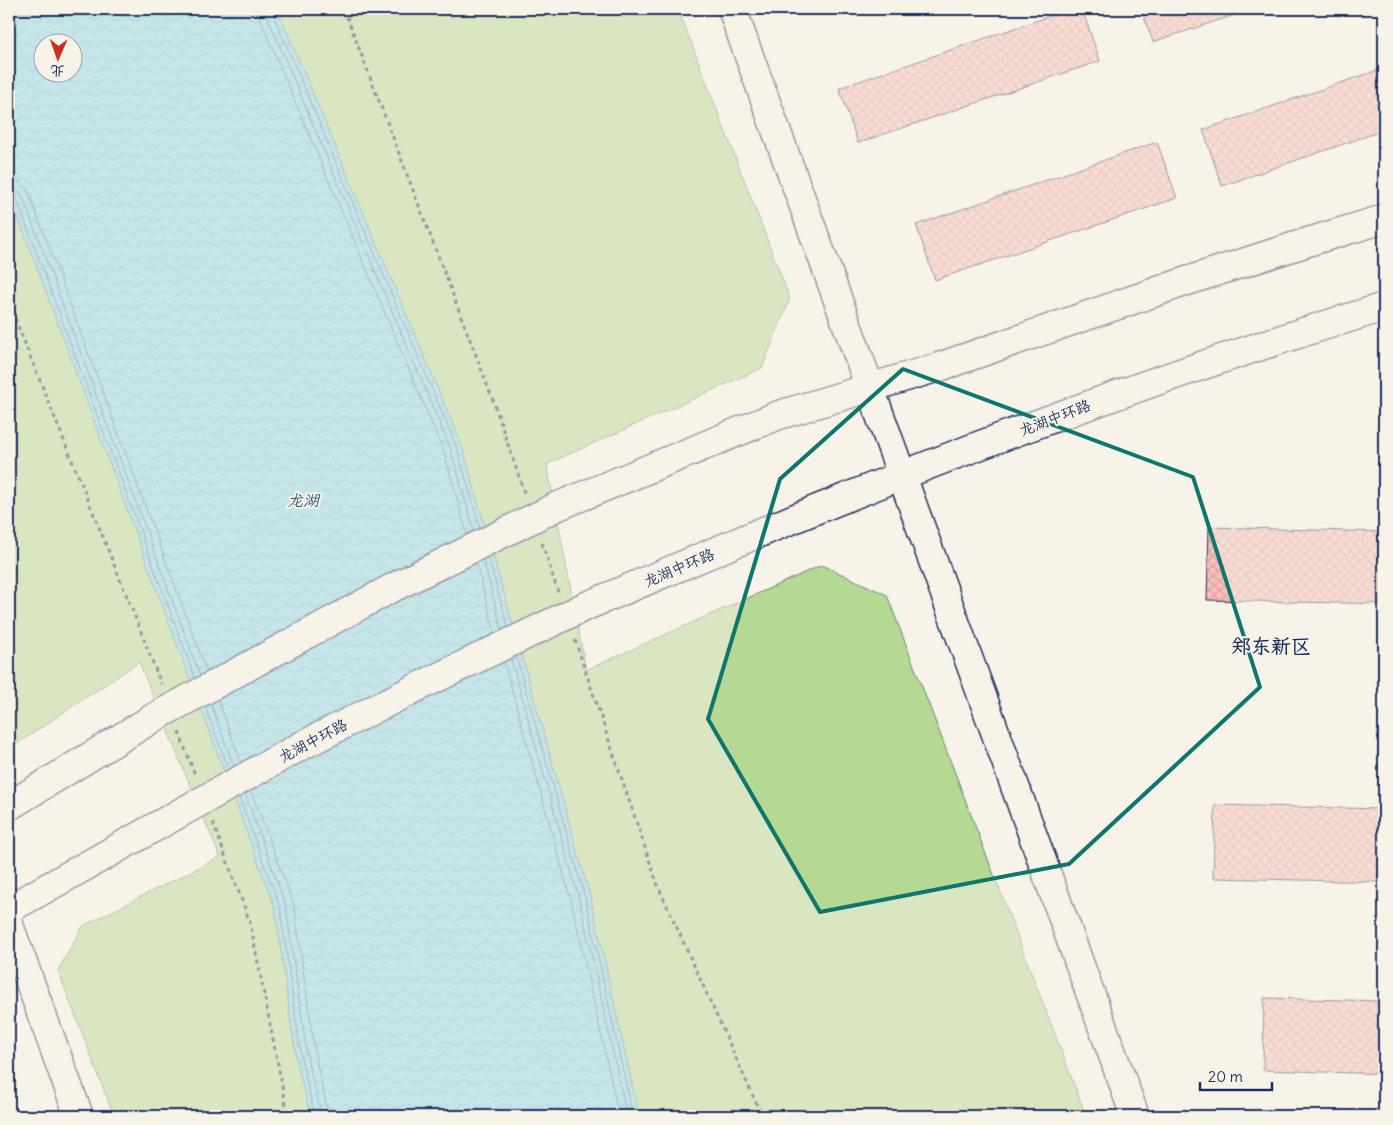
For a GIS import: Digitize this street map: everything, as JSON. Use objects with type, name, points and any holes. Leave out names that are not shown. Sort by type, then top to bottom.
[{"type":"main road","points":[[732,9],[1135,1116]]},
{"type":"main road","points":[[9,806],[155,716],[392,588],[556,507],[778,415],[939,367],[1311,240],[1384,218]]},
{"type":"main road","name":"龙湖中环路","points":[[9,909],[302,745],[420,686],[572,602],[1094,404],[1224,358],[1384,308]]},
{"type":"main road","points":[[9,926],[80,1116]]},
{"type":"path","points":[[344,9],[490,391],[528,503]]},
{"type":"path","points":[[541,540],[572,602]]},
{"type":"path","points":[[573,634],[658,886],[758,1107],[766,1116]]},
{"type":"highlighted area","points":[[903,369],[1193,477],[1260,687],[1069,864],[820,912],[708,719],[780,479]]},
{"type":"shaded area","points":[[9,1091],[18,1116],[9,1116]]},
{"type":"green space","points":[[277,9],[678,9],[790,299],[762,368],[547,464],[586,670],[822,565],[887,595],[1086,1116],[639,1116],[591,900],[462,446]]},
{"type":"green space","points":[[9,192],[275,908],[297,1064],[311,1116],[114,1116],[58,970],[83,926],[220,857],[139,662],[9,749]]},
{"type":"water","name":"龙湖","points":[[9,9],[277,9],[462,446],[591,900],[639,1116],[311,1116],[297,1064],[275,908],[9,192]]},
{"type":"building","points":[[1071,9],[1082,9],[1100,61],[858,143],[839,88]]},
{"type":"building","points":[[1141,9],[1253,9],[1153,42]]},
{"type":"building","points":[[1384,68],[1384,130],[1222,186],[1203,130]]},
{"type":"building","points":[[1157,142],[1177,198],[935,280],[916,225]]},
{"type":"building","points":[[1209,527],[1384,532],[1384,604],[1207,600]]},
{"type":"building","points":[[1215,805],[1384,809],[1384,882],[1213,878]]},
{"type":"building","points":[[1264,998],[1384,1001],[1384,1074],[1263,1070]]},
{"type":"district","name":"郑东新区","points":[[1271,646]]}]
